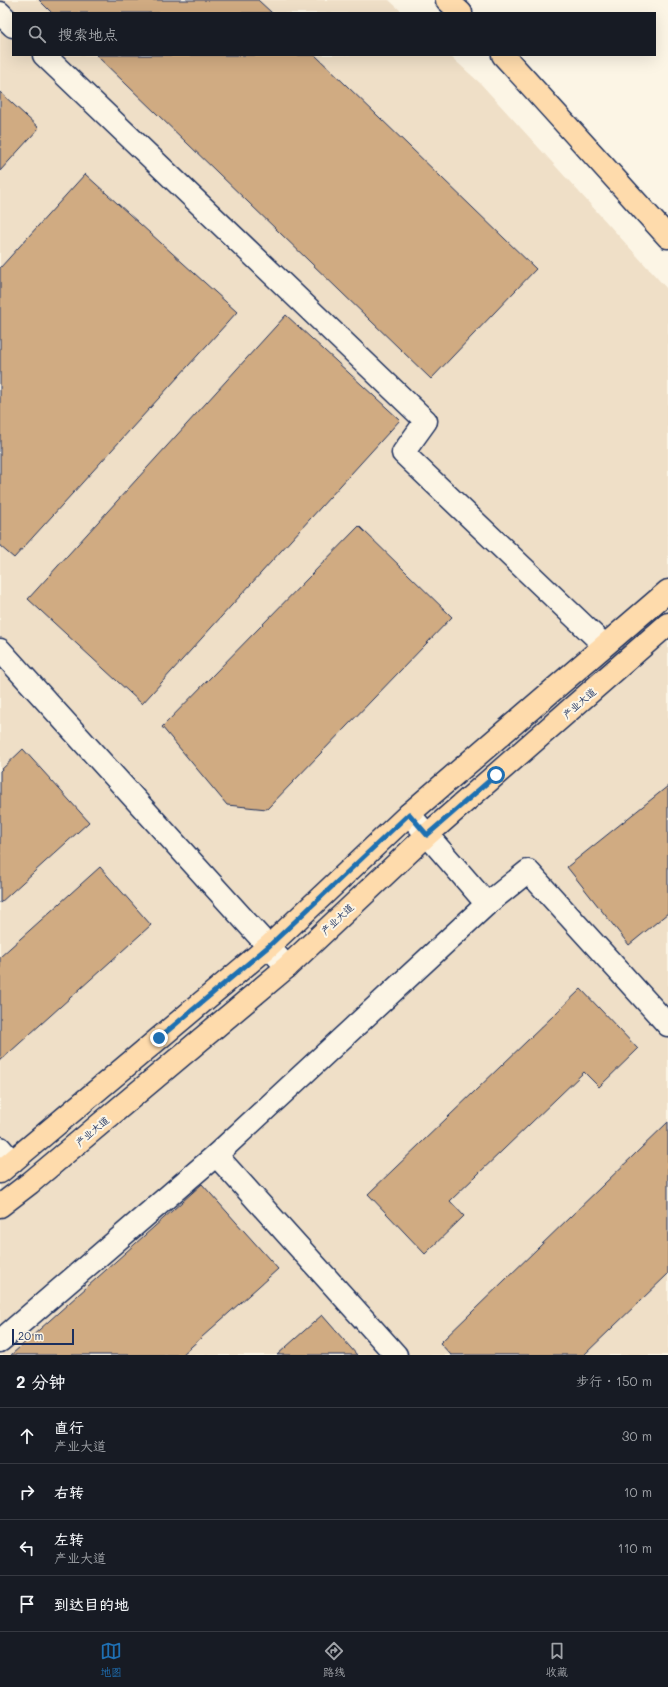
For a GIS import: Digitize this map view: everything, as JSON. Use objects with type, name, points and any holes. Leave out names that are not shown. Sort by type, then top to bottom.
[{"type":"main road","points":[[447,0],[460,12]]},
{"type":"main road","points":[[503,56],[668,237]]},
{"type":"main road","points":[[4,1161],[269,946],[409,814],[668,591]]},
{"type":"main road","name":"产业大道","points":[[0,1206],[30,1183],[287,967],[427,835],[668,624]]},
{"type":"street","points":[[0,13],[12,25]]},
{"type":"street","points":[[45,56],[426,421],[403,453],[604,645]]},
{"type":"street","points":[[0,650],[287,967]]},
{"type":"street","points":[[409,814],[487,904]]},
{"type":"street","points":[[0,1341],[216,1155],[487,904],[528,871],[668,1025]]},
{"type":"street","points":[[216,1155],[396,1355]]},
{"type":"shaded area","points":[[0,0],[389,0],[402,12],[12,12],[12,56],[450,56],[480,83],[668,290],[668,1355],[0,1355]]},
{"type":"building","points":[[39,0],[258,0],[271,12],[51,12]]},
{"type":"building","points":[[97,56],[316,56],[536,269],[431,379]]},
{"type":"building","points":[[0,92],[39,128],[0,171]]},
{"type":"building","points":[[85,174],[237,312],[14,558],[0,546],[0,268]]},
{"type":"building","points":[[286,315],[400,420],[142,704],[28,599]]},
{"type":"building","points":[[359,526],[452,617],[267,809],[227,805],[162,727]]},
{"type":"building","points":[[23,749],[89,822],[0,903],[0,771]]},
{"type":"building","points":[[668,786],[668,913],[629,945],[567,867]]},
{"type":"building","points":[[100,867],[151,925],[0,1061],[0,957]]},
{"type":"building","points":[[581,989],[638,1049],[599,1087],[584,1072],[450,1201],[464,1216],[425,1254],[368,1194]]},
{"type":"building","points":[[668,1122],[668,1274],[584,1355],[451,1355],[440,1343]]},
{"type":"building","points":[[202,1184],[278,1269],[182,1355],[11,1355]]},
{"type":"building","points":[[322,1315],[357,1355],[277,1355]]},
{"type":"route","points":[[159,1038],[269,946],[409,814],[427,835],[496,775]]}]
